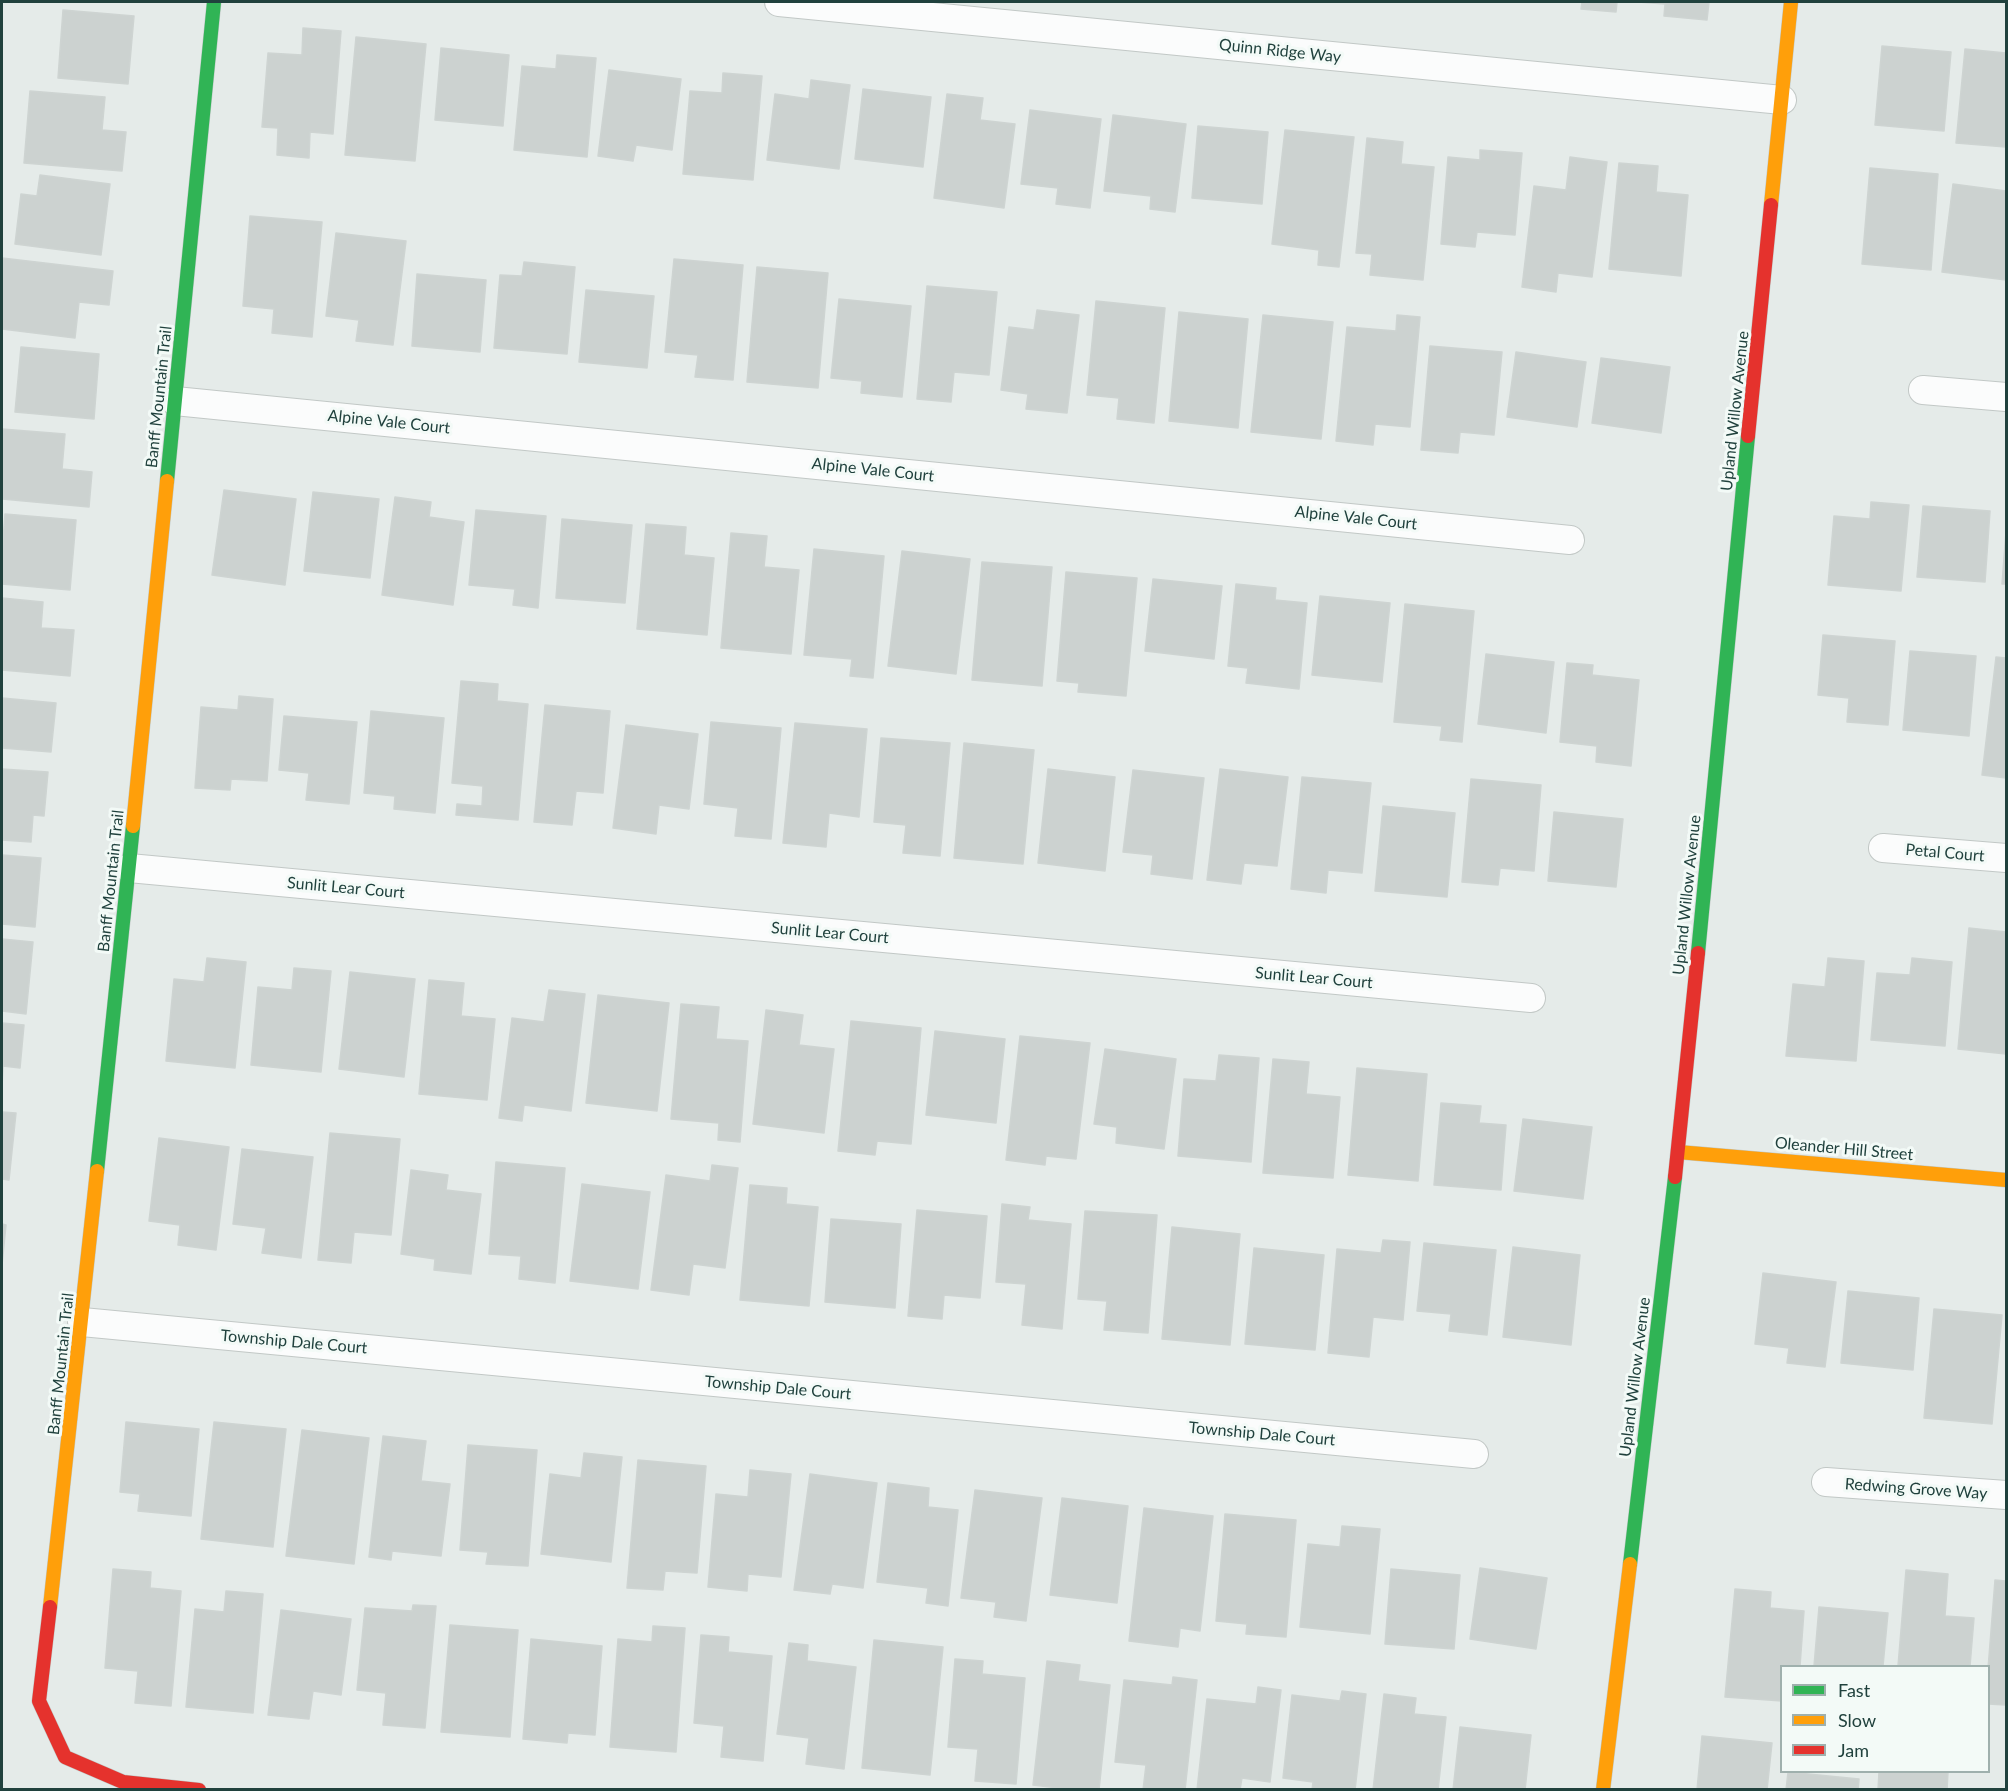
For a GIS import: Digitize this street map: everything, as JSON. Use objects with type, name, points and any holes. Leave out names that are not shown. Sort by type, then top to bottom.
[{"type":"street","name":"Banff Mountain Trail","points":[[199,1790],[123,1782],[65,1757],[39,1701],[82,1322],[129,868],[214,2]]},
{"type":"street","name":"Quinn Ridge Way","points":[[779,2],[1782,100]]},
{"type":"street","name":"Upland Willow Avenue","points":[[1603,1790],[1678,1152],[1791,2]]},
{"type":"street","points":[[1923,390],[2007,397]]},
{"type":"street","name":"Alpine Vale Court","points":[[176,401],[1570,540]]},
{"type":"street","name":"Petal Court","points":[[1883,848],[2007,858]]},
{"type":"street","name":"Sunlit Lear Court","points":[[129,868],[1531,998]]},
{"type":"street","name":"Oleander Hill Street","points":[[1678,1152],[2007,1180]]},
{"type":"street","name":"Township Dale Court","points":[[82,1322],[1474,1454]]},
{"type":"street","name":"Redwing Grove Way","points":[[1826,1482],[2007,1495]]},
{"type":"building","points":[[1582,2],[1617,2],[1616,12],[1581,9]]},
{"type":"building","points":[[1638,2],[1709,2],[1707,20],[1664,16],[1665,4]]},
{"type":"building","points":[[63,10],[134,16],[128,84],[58,78]]},
{"type":"building","points":[[303,28],[341,31],[333,134],[310,132],[309,158],[277,155],[278,128],[262,127],[268,53],[302,55]]},
{"type":"building","points":[[356,37],[426,44],[415,161],[345,155]]},
{"type":"building","points":[[1882,46],[1951,52],[1944,131],[1875,125]]},
{"type":"building","points":[[441,48],[509,55],[503,126],[435,120]]},
{"type":"building","points":[[1965,49],[2006,53],[2006,147],[1956,143]]},
{"type":"building","points":[[557,55],[596,58],[587,157],[514,150],[522,66],[556,69]]},
{"type":"building","points":[[609,70],[681,79],[672,150],[636,145],[633,161],[598,156]]},
{"type":"building","points":[[723,73],[762,76],[753,180],[683,174],[690,91],[722,93]]},
{"type":"building","points":[[811,80],[850,85],[839,169],[767,160],[775,94],[809,99]]},
{"type":"building","points":[[863,89],[931,97],[923,167],[855,159]]},
{"type":"building","points":[[30,91],[105,97],[102,130],[126,132],[122,171],[24,163]]},
{"type":"building","points":[[947,94],[983,98],[980,120],[1015,124],[1004,208],[934,198]]},
{"type":"building","points":[[1030,110],[1101,119],[1090,208],[1056,204],[1058,188],[1021,184]]},
{"type":"building","points":[[1113,115],[1186,124],[1175,212],[1150,209],[1151,196],[1104,191]]},
{"type":"building","points":[[1198,126],[1268,132],[1262,204],[1192,198]]},
{"type":"building","points":[[1285,130],[1354,137],[1339,267],[1318,265],[1319,250],[1272,244]]},
{"type":"building","points":[[1367,138],[1403,142],[1401,164],[1434,167],[1423,280],[1370,275],[1372,254],[1356,253]]},
{"type":"building","points":[[1480,150],[1522,153],[1515,235],[1477,232],[1475,247],[1441,244],[1448,157],[1480,160]]},
{"type":"building","points":[[1570,157],[1607,162],[1592,277],[1558,273],[1556,292],[1522,287],[1534,186],[1566,190]]},
{"type":"building","points":[[1619,163],[1658,166],[1656,192],[1688,195],[1681,276],[1609,269]]},
{"type":"building","points":[[1870,168],[1938,174],[1931,270],[1862,264]]},
{"type":"building","points":[[40,175],[110,184],[101,255],[15,244],[21,194],[37,196]]},
{"type":"building","points":[[1953,184],[2006,191],[2006,280],[1942,272]]},
{"type":"building","points":[[250,216],[322,222],[312,337],[272,333],[274,309],[243,306]]},
{"type":"building","points":[[336,233],[406,241],[393,345],[356,341],[359,320],[326,316]]},
{"type":"building","points":[[2,258],[113,271],[109,305],[79,302],[75,338],[2,329]]},
{"type":"building","points":[[674,259],[743,265],[733,380],[695,377],[698,355],[665,352]]},
{"type":"building","points":[[524,262],[575,267],[567,354],[494,348],[500,275],[522,276]]},
{"type":"building","points":[[757,267],[828,273],[818,388],[747,382]]},
{"type":"building","points":[[417,274],[486,280],[480,352],[412,346]]},
{"type":"building","points":[[927,286],[997,292],[989,375],[954,372],[951,402],[917,399]]},
{"type":"building","points":[[586,290],[654,296],[647,368],[579,362]]},
{"type":"building","points":[[839,299],[911,306],[902,397],[861,393],[862,381],[831,378]]},
{"type":"building","points":[[1096,301],[1165,308],[1154,423],[1117,419],[1119,398],[1087,395]]},
{"type":"building","points":[[1037,310],[1079,315],[1067,413],[1026,409],[1028,394],[1001,390],[1009,327],[1034,330]]},
{"type":"building","points":[[1179,312],[1248,319],[1238,428],[1169,421]]},
{"type":"building","points":[[1263,315],[1333,322],[1321,439],[1251,432]]},
{"type":"building","points":[[1397,315],[1420,317],[1410,427],[1375,424],[1373,445],[1336,441],[1347,327],[1396,331]]},
{"type":"building","points":[[1430,346],[1502,352],[1494,435],[1460,432],[1458,453],[1421,450]]},
{"type":"building","points":[[21,347],[99,354],[94,419],[15,412]]},
{"type":"building","points":[[1516,352],[1586,362],[1577,427],[1507,417]]},
{"type":"building","points":[[1601,358],[1670,367],[1661,433],[1592,423]]},
{"type":"building","points":[[2,429],[65,434],[62,469],[92,472],[89,507],[2,499]]},
{"type":"building","points":[[224,490],[296,499],[285,585],[212,575]]},
{"type":"building","points":[[313,492],[379,499],[370,578],[304,571]]},
{"type":"building","points":[[395,497],[431,502],[429,517],[464,522],[453,605],[382,595]]},
{"type":"building","points":[[1871,502],[1909,505],[1901,591],[1828,585],[1834,516],[1870,519]]},
{"type":"building","points":[[1923,506],[1990,511],[1985,582],[1917,577]]},
{"type":"building","points":[[476,510],[546,516],[538,608],[513,605],[515,589],[469,585]]},
{"type":"building","points":[[5,514],[76,520],[70,590],[2,584]]},
{"type":"building","points":[[562,519],[632,525],[625,603],[556,598]]},
{"type":"building","points":[[646,524],[686,527],[684,555],[714,558],[707,635],[637,629]]},
{"type":"building","points":[[2006,532],[2006,584],[2002,584]]},
{"type":"building","points":[[731,533],[767,536],[764,567],[799,570],[791,654],[721,648]]},
{"type":"building","points":[[814,549],[884,556],[873,678],[850,676],[852,659],[804,655]]},
{"type":"building","points":[[902,551],[970,559],[956,674],[888,666]]},
{"type":"building","points":[[982,562],[1052,567],[1042,686],[972,680]]},
{"type":"building","points":[[1066,572],[1137,578],[1126,696],[1078,692],[1079,683],[1057,681]]},
{"type":"building","points":[[1153,579],[1222,586],[1214,659],[1145,651]]},
{"type":"building","points":[[1236,584],[1276,588],[1275,600],[1307,603],[1299,689],[1246,683],[1248,668],[1228,666]]},
{"type":"building","points":[[1320,596],[1390,603],[1382,682],[1312,675]]},
{"type":"building","points":[[2,598],[43,602],[41,628],[74,630],[70,676],[2,670]]},
{"type":"building","points":[[1405,604],[1474,611],[1462,742],[1440,740],[1442,726],[1394,722]]},
{"type":"building","points":[[1823,635],[1895,641],[1888,725],[1847,722],[1849,698],[1818,695]]},
{"type":"building","points":[[1910,651],[1976,656],[1969,736],[1903,730]]},
{"type":"building","points":[[1486,654],[1554,662],[1546,733],[1478,724]]},
{"type":"building","points":[[1996,657],[2006,658],[2006,778],[1982,775]]},
{"type":"building","points":[[1567,663],[1593,665],[1592,675],[1639,680],[1631,766],[1596,762],[1597,746],[1560,742]]},
{"type":"building","points":[[461,681],[498,684],[497,701],[528,704],[518,820],[456,815],[457,804],[482,806],[483,786],[452,783]]},
{"type":"building","points":[[239,696],[273,699],[267,781],[231,779],[230,790],[195,788],[201,707],[238,710]]},
{"type":"building","points":[[2,698],[56,703],[51,752],[2,748]]},
{"type":"building","points":[[545,705],[610,711],[603,793],[576,791],[572,825],[534,822]]},
{"type":"building","points":[[371,711],[444,718],[435,813],[394,809],[395,796],[364,793]]},
{"type":"building","points":[[284,716],[357,722],[349,804],[306,800],[309,773],[279,770]]},
{"type":"building","points":[[711,722],[781,728],[771,839],[735,836],[738,808],[704,804]]},
{"type":"building","points":[[795,723],[867,729],[859,817],[829,813],[826,847],[783,843]]},
{"type":"building","points":[[626,725],[698,734],[689,809],[659,805],[656,834],[613,828]]},
{"type":"building","points":[[881,738],[950,743],[940,856],[903,853],[906,825],[874,822]]},
{"type":"building","points":[[964,743],[1034,750],[1023,864],[954,858]]},
{"type":"building","points":[[2,769],[48,772],[44,816],[33,815],[31,842],[2,840]]},
{"type":"building","points":[[1048,769],[1115,777],[1105,871],[1038,863]]},
{"type":"building","points":[[1220,769],[1288,777],[1277,866],[1244,863],[1241,884],[1207,880]]},
{"type":"building","points":[[1133,770],[1204,778],[1192,879],[1151,874],[1153,855],[1123,852]]},
{"type":"building","points":[[1302,777],[1371,783],[1362,873],[1328,870],[1326,893],[1291,889]]},
{"type":"building","points":[[1471,779],[1541,785],[1534,871],[1500,868],[1498,885],[1462,882]]},
{"type":"building","points":[[1383,806],[1455,813],[1447,897],[1375,891]]},
{"type":"building","points":[[1554,812],[1623,819],[1616,887],[1548,881]]},
{"type":"building","points":[[2,855],[41,858],[35,927],[2,924]]},
{"type":"building","points":[[1969,928],[2006,932],[2006,1054],[1958,1049]]},
{"type":"building","points":[[2,939],[33,942],[26,1014],[2,1011]]},
{"type":"building","points":[[207,958],[246,962],[235,1068],[166,1061],[174,979],[204,982]]},
{"type":"building","points":[[1828,958],[1864,961],[1856,1061],[1786,1056],[1793,984],[1825,987]]},
{"type":"building","points":[[1912,958],[1952,962],[1945,1046],[1871,1040],[1877,973],[1910,975]]},
{"type":"building","points":[[294,968],[331,971],[321,1072],[251,1065],[258,987],[292,990]]},
{"type":"building","points":[[350,972],[415,979],[404,1077],[339,1069]]},
{"type":"building","points":[[429,980],[464,983],[461,1016],[495,1019],[487,1100],[419,1094]]},
{"type":"building","points":[[549,990],[585,994],[571,1111],[524,1105],[522,1121],[499,1118],[512,1018],[544,1022]]},
{"type":"building","points":[[598,995],[669,1003],[657,1111],[586,1103]]},
{"type":"building","points":[[681,1004],[719,1007],[716,1039],[748,1041],[740,1142],[718,1140],[719,1123],[671,1119]]},
{"type":"building","points":[[766,1010],[803,1015],[799,1045],[834,1049],[824,1133],[753,1124]]},
{"type":"building","points":[[851,1021],[921,1028],[911,1144],[877,1141],[875,1155],[838,1151]]},
{"type":"building","points":[[2,1023],[24,1025],[20,1068],[3,1066],[2,1087]]},
{"type":"building","points":[[935,1031],[1005,1039],[996,1123],[926,1115]]},
{"type":"building","points":[[1020,1036],[1090,1043],[1076,1159],[1046,1156],[1045,1165],[1006,1160]]},
{"type":"building","points":[[1105,1049],[1176,1059],[1164,1149],[1116,1143],[1117,1127],[1094,1124]]},
{"type":"building","points":[[1219,1055],[1259,1058],[1251,1162],[1178,1156],[1184,1079],[1216,1081]]},
{"type":"building","points":[[1273,1059],[1309,1062],[1306,1094],[1340,1097],[1333,1178],[1263,1173]]},
{"type":"building","points":[[1357,1068],[1427,1074],[1418,1181],[1348,1175]]},
{"type":"building","points":[[1441,1103],[1481,1106],[1479,1123],[1506,1125],[1501,1190],[1434,1185]]},
{"type":"building","points":[[2,1112],[16,1113],[9,1180],[2,1179]]},
{"type":"building","points":[[1523,1119],[1592,1127],[1583,1199],[1514,1191]]},
{"type":"building","points":[[330,1133],[400,1139],[391,1235],[354,1232],[351,1263],[318,1260]]},
{"type":"building","points":[[159,1138],[229,1147],[216,1250],[178,1245],[180,1225],[149,1221]]},
{"type":"building","points":[[242,1149],[313,1157],[301,1258],[262,1253],[266,1228],[233,1224]]},
{"type":"building","points":[[496,1162],[565,1168],[555,1283],[519,1279],[521,1256],[489,1254]]},
{"type":"building","points":[[712,1165],[738,1168],[725,1268],[693,1264],[689,1295],[651,1290],[666,1175],[710,1181]]},
{"type":"building","points":[[411,1170],[448,1175],[446,1190],[481,1194],[471,1274],[434,1270],[435,1259],[401,1254]]},
{"type":"building","points":[[582,1184],[650,1192],[638,1289],[570,1281]]},
{"type":"building","points":[[750,1185],[787,1188],[786,1204],[818,1207],[809,1306],[740,1300]]},
{"type":"building","points":[[1002,1204],[1030,1207],[1028,1220],[1071,1224],[1062,1329],[1022,1325],[1026,1284],[996,1282]]},
{"type":"building","points":[[917,1210],[987,1216],[980,1298],[944,1295],[942,1319],[908,1316]]},
{"type":"building","points":[[1085,1211],[1157,1215],[1148,1333],[1104,1330],[1107,1301],[1078,1299]]},
{"type":"building","points":[[831,1219],[901,1224],[895,1308],[825,1302]]},
{"type":"building","points":[[2,1224],[6,1225],[2,1265]]},
{"type":"building","points":[[1172,1227],[1240,1234],[1230,1345],[1162,1339]]},
{"type":"building","points":[[1383,1240],[1410,1242],[1403,1320],[1373,1317],[1369,1357],[1328,1353],[1337,1249],[1381,1253]]},
{"type":"building","points":[[1424,1243],[1496,1250],[1487,1335],[1449,1331],[1451,1314],[1417,1311]]},
{"type":"building","points":[[1513,1247],[1580,1255],[1571,1345],[1503,1337]]},
{"type":"building","points":[[1254,1248],[1324,1255],[1315,1350],[1245,1344]]},
{"type":"building","points":[[1763,1273],[1836,1282],[1825,1367],[1787,1363],[1789,1348],[1755,1344]]},
{"type":"building","points":[[1848,1291],[1919,1298],[1913,1370],[1841,1363]]},
{"type":"building","points":[[1934,1309],[2002,1315],[1992,1424],[1924,1418]]},
{"type":"building","points":[[126,1422],[199,1429],[191,1516],[138,1511],[140,1494],[120,1492]]},
{"type":"building","points":[[214,1422],[286,1429],[273,1547],[201,1539]]},
{"type":"building","points":[[302,1430],[369,1438],[354,1564],[286,1556]]},
{"type":"building","points":[[383,1436],[426,1441],[421,1481],[450,1484],[441,1556],[392,1551],[391,1560],[369,1557]]},
{"type":"building","points":[[468,1445],[537,1450],[528,1566],[486,1564],[488,1552],[460,1550]]},
{"type":"building","points":[[584,1453],[622,1457],[611,1562],[541,1554],[550,1474],[581,1478]]},
{"type":"building","points":[[638,1460],[706,1466],[697,1573],[665,1571],[663,1590],[627,1588]]},
{"type":"building","points":[[750,1470],[791,1474],[781,1577],[748,1574],[747,1591],[708,1587],[716,1494],[748,1497]]},
{"type":"building","points":[[810,1474],[877,1483],[863,1588],[832,1584],[830,1594],[794,1590]]},
{"type":"building","points":[[888,1483],[929,1488],[928,1507],[958,1510],[948,1606],[926,1603],[928,1588],[877,1582]]},
{"type":"building","points":[[975,1490],[1042,1498],[1026,1621],[994,1617],[996,1602],[961,1598]]},
{"type":"building","points":[[1062,1498],[1128,1506],[1117,1603],[1050,1595]]},
{"type":"building","points":[[1144,1508],[1213,1516],[1200,1631],[1180,1628],[1178,1647],[1129,1641]]},
{"type":"building","points":[[1225,1514],[1296,1520],[1286,1637],[1246,1634],[1247,1624],[1216,1621]]},
{"type":"building","points":[[1342,1526],[1380,1529],[1370,1634],[1300,1627],[1308,1544],[1340,1547]]},
{"type":"building","points":[[1480,1568],[1547,1578],[1536,1649],[1470,1639]]},
{"type":"building","points":[[113,1569],[151,1572],[150,1588],[181,1591],[171,1706],[135,1703],[138,1671],[105,1668]]},
{"type":"building","points":[[1391,1569],[1460,1575],[1454,1649],[1385,1644]]},
{"type":"building","points":[[1906,1570],[1948,1574],[1945,1616],[1974,1618],[1970,1665],[1898,1665]]},
{"type":"building","points":[[1995,1580],[2006,1581],[2006,1705],[1990,1704],[1988,1665]]},
{"type":"building","points":[[1735,1589],[1771,1592],[1770,1608],[1804,1611],[1800,1665],[1780,1665],[1780,1701],[1725,1697]]},
{"type":"building","points":[[226,1591],[263,1594],[253,1713],[186,1707],[195,1609],[224,1612]]},
{"type":"building","points":[[413,1605],[436,1606],[425,1728],[383,1725],[386,1693],[357,1690],[365,1608],[412,1611]]},
{"type":"building","points":[[1819,1607],[1888,1613],[1883,1665],[1814,1665]]},
{"type":"building","points":[[281,1610],[351,1619],[341,1695],[313,1691],[309,1719],[268,1715]]},
{"type":"building","points":[[450,1625],[518,1630],[510,1737],[441,1732]]},
{"type":"building","points":[[653,1626],[685,1628],[676,1752],[610,1747],[618,1639],[652,1642]]},
{"type":"building","points":[[701,1635],[729,1637],[728,1652],[772,1656],[763,1761],[721,1757],[724,1726],[694,1723]]},
{"type":"building","points":[[531,1639],[602,1646],[595,1735],[568,1733],[567,1743],[523,1739]]},
{"type":"building","points":[[874,1640],[943,1647],[930,1775],[862,1768]]},
{"type":"building","points":[[789,1643],[808,1645],[807,1661],[856,1667],[844,1769],[806,1764],[809,1738],[777,1734]]},
{"type":"building","points":[[955,1659],[983,1661],[982,1674],[1025,1678],[1016,1784],[975,1781],[978,1749],[948,1747]]},
{"type":"building","points":[[1047,1661],[1080,1665],[1078,1681],[1110,1685],[1099,1790],[1075,1790],[1033,1785]]},
{"type":"building","points":[[1173,1677],[1197,1680],[1185,1790],[1143,1790],[1146,1765],[1115,1762],[1124,1680],[1172,1685]]},
{"type":"building","points":[[1258,1687],[1281,1690],[1270,1782],[1242,1778],[1240,1790],[1197,1790],[1207,1699],[1256,1704]]},
{"type":"building","points":[[1342,1691],[1366,1694],[1355,1790],[1312,1790],[1313,1782],[1283,1778],[1292,1695],[1340,1701]]},
{"type":"building","points":[[1384,1694],[1416,1698],[1414,1714],[1446,1717],[1438,1790],[1373,1790]]},
{"type":"building","points":[[1460,1727],[1531,1735],[1525,1790],[1453,1790]]},
{"type":"building","points":[[1702,1736],[1772,1743],[1767,1790],[1697,1790]]},
{"type":"building","points":[[1788,1773],[1859,1779],[1858,1790],[1786,1790]]},
{"type":"building","points":[[1879,1773],[1948,1773],[1947,1790],[1878,1790]]},
{"type":"traffic: fast","points":[[167,481],[214,2]]},
{"type":"traffic: fast","points":[[1698,953],[1748,436]]},
{"type":"traffic: fast","points":[[97,1171],[133,826]]},
{"type":"traffic: fast","points":[[1630,1564],[1675,1177]]},
{"type":"traffic: slow","points":[[1771,205],[1791,2]]},
{"type":"traffic: slow","points":[[133,826],[167,481]]},
{"type":"traffic: slow","points":[[1678,1152],[2006,1180]]},
{"type":"traffic: slow","points":[[50,1607],[97,1171]]},
{"type":"traffic: slow","points":[[1603,1790],[1630,1564]]},
{"type":"traffic: jam","points":[[1748,436],[1771,205]]},
{"type":"traffic: jam","points":[[1675,1177],[1698,953]]},
{"type":"traffic: jam","points":[[50,1607],[39,1701],[65,1757],[123,1782],[199,1790]]}]
